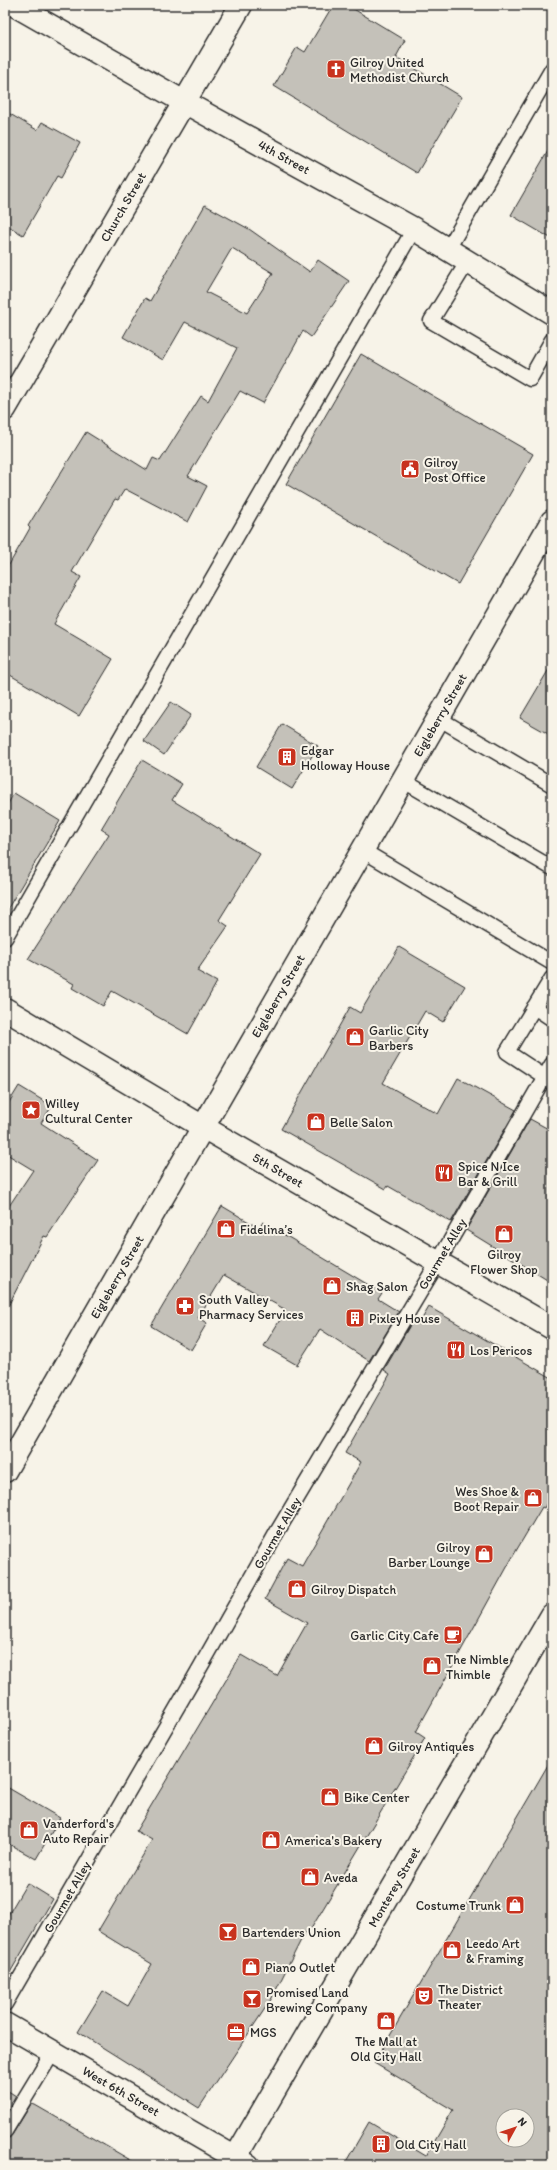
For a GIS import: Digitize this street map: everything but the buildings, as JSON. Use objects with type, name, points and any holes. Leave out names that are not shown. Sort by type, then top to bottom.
[{"type":"street","name":"4th Street","points":[[14,5],[184,102],[414,229],[552,313]]},
{"type":"street","name":"Church Street","points":[[5,409],[241,5]]},
{"type":"street","name":"Eigleberry Street","points":[[5,1472],[552,521]]},
{"type":"street","name":"5th Street","points":[[5,1009],[203,1127],[552,1328]]},
{"type":"street","name":"Monterey Street","points":[[237,2163],[552,1615]]},
{"type":"street","name":"West 6th Street","points":[[5,2024],[237,2163]]},
{"type":"lane","points":[[448,249],[552,69]]},
{"type":"lane","points":[[5,938],[414,229]]},
{"type":"lane","points":[[468,261],[431,321],[530,379],[552,340]]},
{"type":"lane","points":[[438,718],[552,785]]},
{"type":"lane","points":[[402,780],[552,868]]},
{"type":"lane","points":[[362,850],[552,963]]},
{"type":"lane","points":[[549,1071],[507,1052],[552,978]]},
{"type":"lane","points":[[534,1007],[552,1019]]},
{"type":"lane","name":"Gourmet Alley","points":[[5,2004],[277,1532],[438,1262],[549,1071]]},
{"type":"lane","points":[[5,2131],[53,2052]]},
{"type":"place","name":"Gilroy United Methodist Church","points":[[336,69]]},
{"type":"place","name":"Gilroy Post Office","points":[[410,469]]},
{"type":"place","name":"Edgar Holloway House","points":[[287,757]]},
{"type":"place","name":"Garlic City Barbers","points":[[355,1037]]},
{"type":"place","name":"Willey Cultural Center","points":[[31,1110]]},
{"type":"place","name":"Belle Salon","points":[[316,1122]]},
{"type":"place","name":"Spice N Ice Bar & Grill","points":[[444,1173]]},
{"type":"place","name":"Fidelina’s","points":[[226,1229]]},
{"type":"place","name":"Gilroy Flower Shop","points":[[504,1234]]},
{"type":"place","name":"Shag Salon","points":[[332,1286]]},
{"type":"place","name":"South Valley Pharmacy Services","points":[[185,1306]]},
{"type":"place","name":"Pixley House","points":[[355,1318]]},
{"type":"place","name":"Los Pericos","points":[[456,1350]]},
{"type":"place","name":"Wes Shoe & Boot Repair","points":[[533,1498]]},
{"type":"place","name":"Gilroy Barber Lounge","points":[[484,1554]]},
{"type":"place","name":"Gilroy Dispatch","points":[[297,1589]]},
{"type":"place","name":"Garlic City Cafe","points":[[453,1635]]},
{"type":"place","name":"The Nimble Thimble","points":[[432,1666]]},
{"type":"place","name":"Gilroy Antiques","points":[[374,1746]]},
{"type":"place","name":"Bike Center","points":[[330,1797]]},
{"type":"place","name":"Vanderford's Auto Repair","points":[[29,1830]]},
{"type":"place","name":"America's Bakery","points":[[271,1840]]},
{"type":"place","name":"Aveda","points":[[310,1877]]},
{"type":"place","name":"Costume Trunk","points":[[515,1905]]},
{"type":"place","name":"Bartenders Union","points":[[228,1932]]},
{"type":"place","name":"Leedo Art & Framing","points":[[452,1950]]},
{"type":"place","name":"Piano Outlet","points":[[251,1967]]},
{"type":"place","name":"The District Theater","points":[[424,1996]]},
{"type":"place","name":"Promised Land Brewing Company","points":[[252,1999]]},
{"type":"place","name":"The Mall at Old City Hall","points":[[386,2021]]},
{"type":"place","name":"MGS","points":[[236,2032]]},
{"type":"place","name":"Old City Hall","points":[[381,2144]]}]
